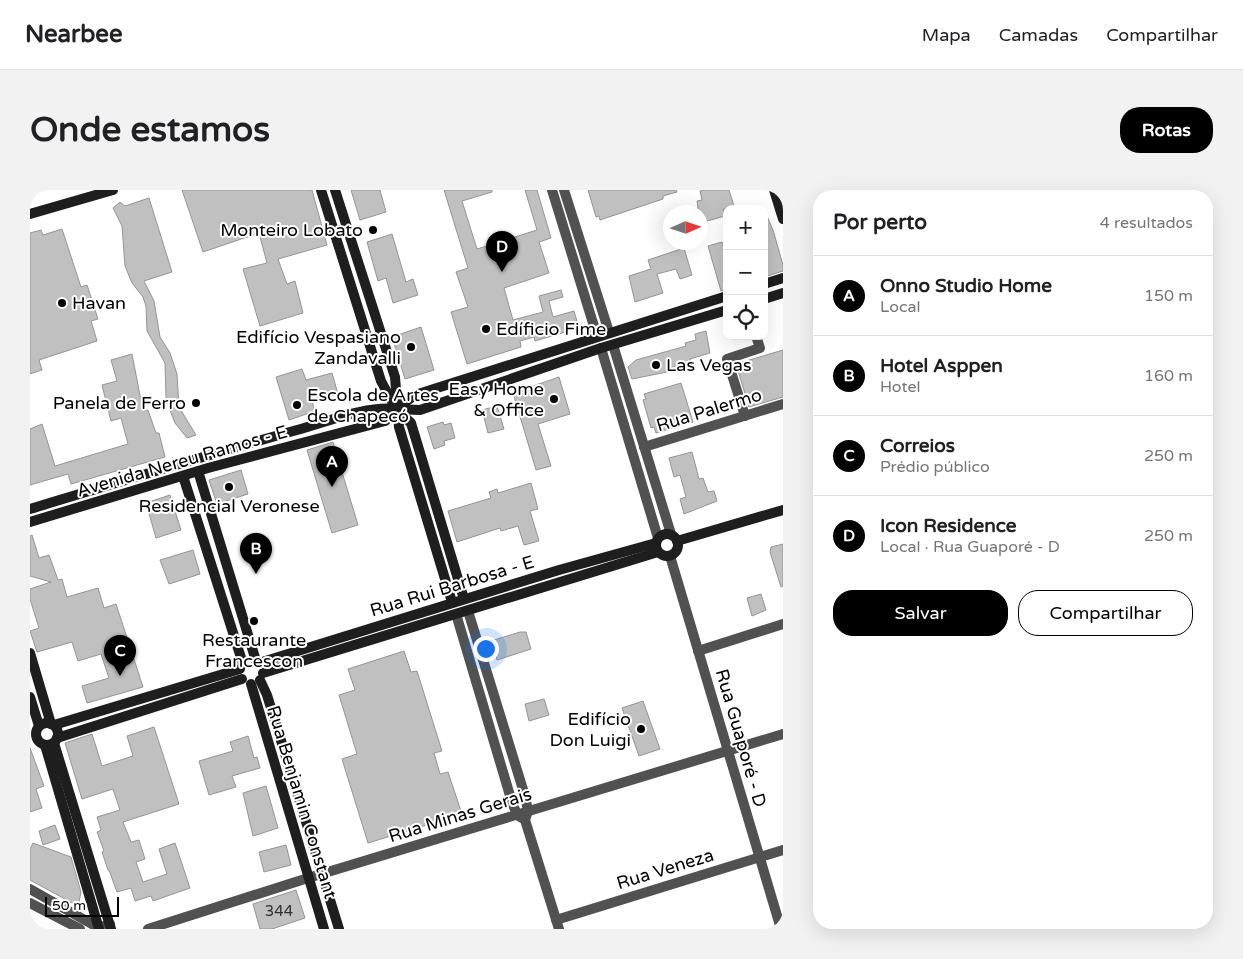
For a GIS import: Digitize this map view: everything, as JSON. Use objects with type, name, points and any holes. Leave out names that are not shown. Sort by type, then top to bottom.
[{"type":"street","points":[[30,214],[113,190]]},
{"type":"street","points":[[321,190],[381,381],[396,410],[411,423],[464,599]]},
{"type":"street","points":[[336,190],[395,377],[396,410],[399,427],[452,602]]},
{"type":"street","points":[[552,190],[597,336]]},
{"type":"street","points":[[564,190],[609,332]]},
{"type":"street","points":[[774,190],[783,219]]},
{"type":"street","points":[[768,283],[783,278]]},
{"type":"street","points":[[768,298],[783,293]]},
{"type":"street","name":"Avenida Nereu Ramos - E","points":[[30,522],[198,470],[385,420],[415,395],[723,297]]},
{"type":"street","points":[[588,305],[600,302]]},
{"type":"street","name":"Avenida Nereu Ramos - E","points":[[30,509],[205,455],[382,407],[396,410],[420,410],[613,344],[723,311]]},
{"type":"street","points":[[745,416],[727,359],[760,348],[757,340]]},
{"type":"street","points":[[601,348],[657,544],[666,556],[670,556],[677,550],[674,538],[644,448],[613,344]]},
{"type":"street","points":[[612,388],[625,384]]},
{"type":"street","name":"Rua Palermo","points":[[644,448],[783,404]]},
{"type":"street","points":[[198,470],[252,672]]},
{"type":"street","points":[[183,476],[252,672]]},
{"type":"street","points":[[191,503],[207,498]]},
{"type":"street","points":[[657,544],[662,535],[674,538],[783,510]]},
{"type":"street","name":"Rua Rui Barbosa - E","points":[[30,748],[452,602],[657,544]]},
{"type":"street","name":"Rua Rui Barbosa - E","points":[[53,724],[252,672],[468,611],[657,544]]},
{"type":"street","name":"Rua Guaporé - D","points":[[670,556],[781,929]]},
{"type":"street","points":[[468,611],[510,747],[523,815]]},
{"type":"street","points":[[456,614],[497,751],[523,815],[558,925]]},
{"type":"street","points":[[698,650],[783,624]]},
{"type":"street","points":[[30,652],[53,724],[58,733],[49,742]]},
{"type":"street","name":"Rua Benjamin Constant","points":[[252,672],[267,695],[339,929]]},
{"type":"street","name":"Rua Benjamin Constant","points":[[252,672],[277,774],[324,929]]},
{"type":"street","points":[[30,697],[36,735],[49,742],[76,830],[110,927],[99,928],[30,889]]},
{"type":"street","points":[[35,729],[42,724],[53,724]]},
{"type":"street","name":"Rua Minas Gerais","points":[[148,929],[308,878],[523,815],[783,734]]},
{"type":"street","points":[[497,751],[510,747]]},
{"type":"street","points":[[277,774],[290,771]]},
{"type":"street","points":[[76,830],[99,928]]},
{"type":"street","name":"Rua Veneza","points":[[558,925],[783,850]]},
{"type":"street","points":[[30,903],[80,929]]},
{"type":"building","points":[[182,190],[312,190],[327,245],[278,259],[287,284],[295,281],[303,313],[260,326],[243,269],[267,263],[259,233],[203,252]]},
{"type":"building","points":[[351,190],[380,190],[386,212],[360,220]]},
{"type":"building","points":[[444,190],[492,190],[492,192],[462,201],[477,249],[537,230],[525,190],[537,190],[551,238],[539,242],[549,273],[504,288],[513,320],[543,312],[539,296],[561,290],[563,297],[549,301],[553,317],[574,311],[579,328],[535,341],[534,337],[520,341],[521,347],[467,364],[451,312],[468,307],[456,272],[468,268]]},
{"type":"building","points":[[588,190],[676,190],[677,192],[663,196],[663,199],[600,220],[599,216],[596,217]]},
{"type":"building","points":[[729,190],[734,205],[723,205],[723,217],[708,221],[708,205],[698,205],[697,201],[702,200],[700,191]]},
{"type":"building","points":[[149,198],[172,272],[144,281],[154,301],[160,337],[170,353],[177,374],[179,407],[196,435],[187,438],[175,423],[171,413],[166,397],[165,363],[147,331],[146,306],[143,297],[132,283],[125,266],[122,226],[113,208],[120,202],[125,206]]},
{"type":"building","points":[[768,219],[773,230],[783,271],[768,276]]},
{"type":"building","name":"Havan","points":[[62,229],[81,287],[87,285],[98,319],[91,321],[97,341],[39,360],[42,370],[30,374],[30,233],[41,230],[43,235]]},
{"type":"building","points":[[392,234],[406,282],[413,279],[418,295],[393,303],[386,278],[378,281],[367,242]]},
{"type":"building","points":[[722,242],[723,245],[723,290],[721,291],[708,246]]},
{"type":"building","points":[[678,250],[685,250],[692,275],[680,279],[676,269],[657,274],[663,293],[635,302],[629,276],[651,269],[648,260]]},
{"type":"building","name":"Edifício Vespasiano Zandavalli","points":[[421,327],[434,370],[405,379],[392,337]]},
{"type":"building","name":"Las Vegas","points":[[706,331],[710,353],[690,359],[691,362],[666,369],[667,372],[632,379],[628,367],[636,360],[686,346],[685,343],[696,340],[695,334]]},
{"type":"building","points":[[783,350],[783,397],[749,407],[736,364]]},
{"type":"building","points":[[132,354],[143,411],[148,410],[156,433],[159,433],[165,457],[71,484],[68,474],[30,485],[30,429],[42,424],[55,466],[128,444],[121,418],[111,421],[102,385],[117,381],[111,360]]},
{"type":"building","points":[[302,369],[306,380],[332,373],[338,394],[312,401],[315,411],[289,420],[276,377]]},
{"type":"building","points":[[559,377],[570,414],[538,424],[551,466],[536,470],[513,393]]},
{"type":"building","points":[[681,383],[693,422],[656,433],[654,427],[651,428],[643,400],[646,399],[644,394]]},
{"type":"building","points":[[497,406],[504,429],[488,433],[482,410]]},
{"type":"building","points":[[443,422],[444,425],[451,423],[455,438],[444,441],[445,445],[434,449],[427,427]]},
{"type":"building","points":[[333,442],[358,525],[332,533],[307,450]]},
{"type":"building","points":[[692,452],[699,479],[703,478],[708,492],[714,491],[717,501],[684,514],[680,499],[686,497],[680,475],[674,477],[669,458]]},
{"type":"building","name":"Residencial Veronese","points":[[241,470],[248,494],[217,504],[209,480]]},
{"type":"building","points":[[531,483],[538,509],[530,511],[539,541],[524,545],[518,526],[501,531],[500,528],[457,542],[448,511],[491,498],[489,492],[497,489],[498,493]]},
{"type":"building","points":[[170,495],[181,530],[156,538],[146,503]]},
{"type":"building","points":[[32,535],[39,558],[49,555],[58,580],[62,579],[67,597],[98,588],[104,608],[116,604],[143,687],[87,703],[82,686],[109,678],[101,654],[78,661],[72,642],[37,652],[30,631],[39,628],[30,599],[30,589],[51,582],[30,576],[30,536]]},
{"type":"building","points":[[783,544],[783,586],[781,587],[770,552],[771,547]]},
{"type":"building","points":[[193,550],[200,574],[169,584],[160,560]]},
{"type":"building","points":[[761,594],[766,610],[752,616],[747,598]]},
{"type":"building","points":[[526,632],[531,649],[497,660],[491,641]]},
{"type":"building","points":[[404,651],[411,672],[417,671],[442,751],[434,753],[440,774],[448,772],[462,814],[368,843],[342,759],[357,754],[339,695],[355,690],[348,669]]},
{"type":"building","points":[[544,699],[549,715],[529,721],[525,704]]},
{"type":"building","name":"Edifício Don Luigi","points":[[643,701],[660,749],[639,756],[622,708]]},
{"type":"building","points":[[154,727],[179,804],[123,822],[131,842],[139,840],[145,859],[136,862],[143,882],[167,874],[159,849],[175,843],[190,888],[153,901],[151,896],[135,901],[131,888],[117,892],[102,852],[104,851],[97,832],[101,830],[97,817],[120,810],[113,789],[82,799],[65,743],[92,734],[102,766],[133,756],[127,736]]},
{"type":"building","points":[[248,736],[254,758],[257,757],[260,768],[232,776],[236,787],[209,795],[199,761],[233,751],[230,742]]},
{"type":"building","points":[[30,748],[44,786],[36,789],[42,808],[30,812]]},
{"type":"building","points":[[266,786],[278,828],[253,836],[243,793]]},
{"type":"building","points":[[55,825],[60,839],[43,845],[39,831]]},
{"type":"building","points":[[33,843],[71,857],[81,892],[79,902],[74,904],[30,880],[30,849]]},
{"type":"building","points":[[286,845],[291,865],[264,872],[259,852]]},
{"type":"building","points":[[296,890],[305,918],[272,929],[260,929],[253,904]]},
{"type":"place","name":"Monteiro Lobato","points":[[373,230]]},
{"type":"place","name":"Icon Residence","points":[[502,272]]},
{"type":"place","name":"Havan","points":[[62,303]]},
{"type":"place","name":"Edíficio Fime","points":[[486,329]]},
{"type":"place","name":"Edifício Vespasiano Zandavalli","points":[[411,347]]},
{"type":"place","name":"Las Vegas","points":[[656,365]]},
{"type":"place","name":"Easy Home & Office","points":[[554,399]]},
{"type":"place","name":"Panela de Ferro","points":[[196,403]]},
{"type":"place","name":"Escola de Artes de Chapecó","points":[[297,405]]},
{"type":"place","name":"Residencial Veronese","points":[[229,487]]},
{"type":"place","name":"Onno Studio Home","points":[[332,487]]},
{"type":"place","name":"Hotel Asppen","points":[[256,574]]},
{"type":"place","name":"Restaurante Francescon","points":[[254,621]]},
{"type":"place","name":"Correios","points":[[120,676]]},
{"type":"place","name":"Edifício Don Luigi","points":[[641,729]]}]
